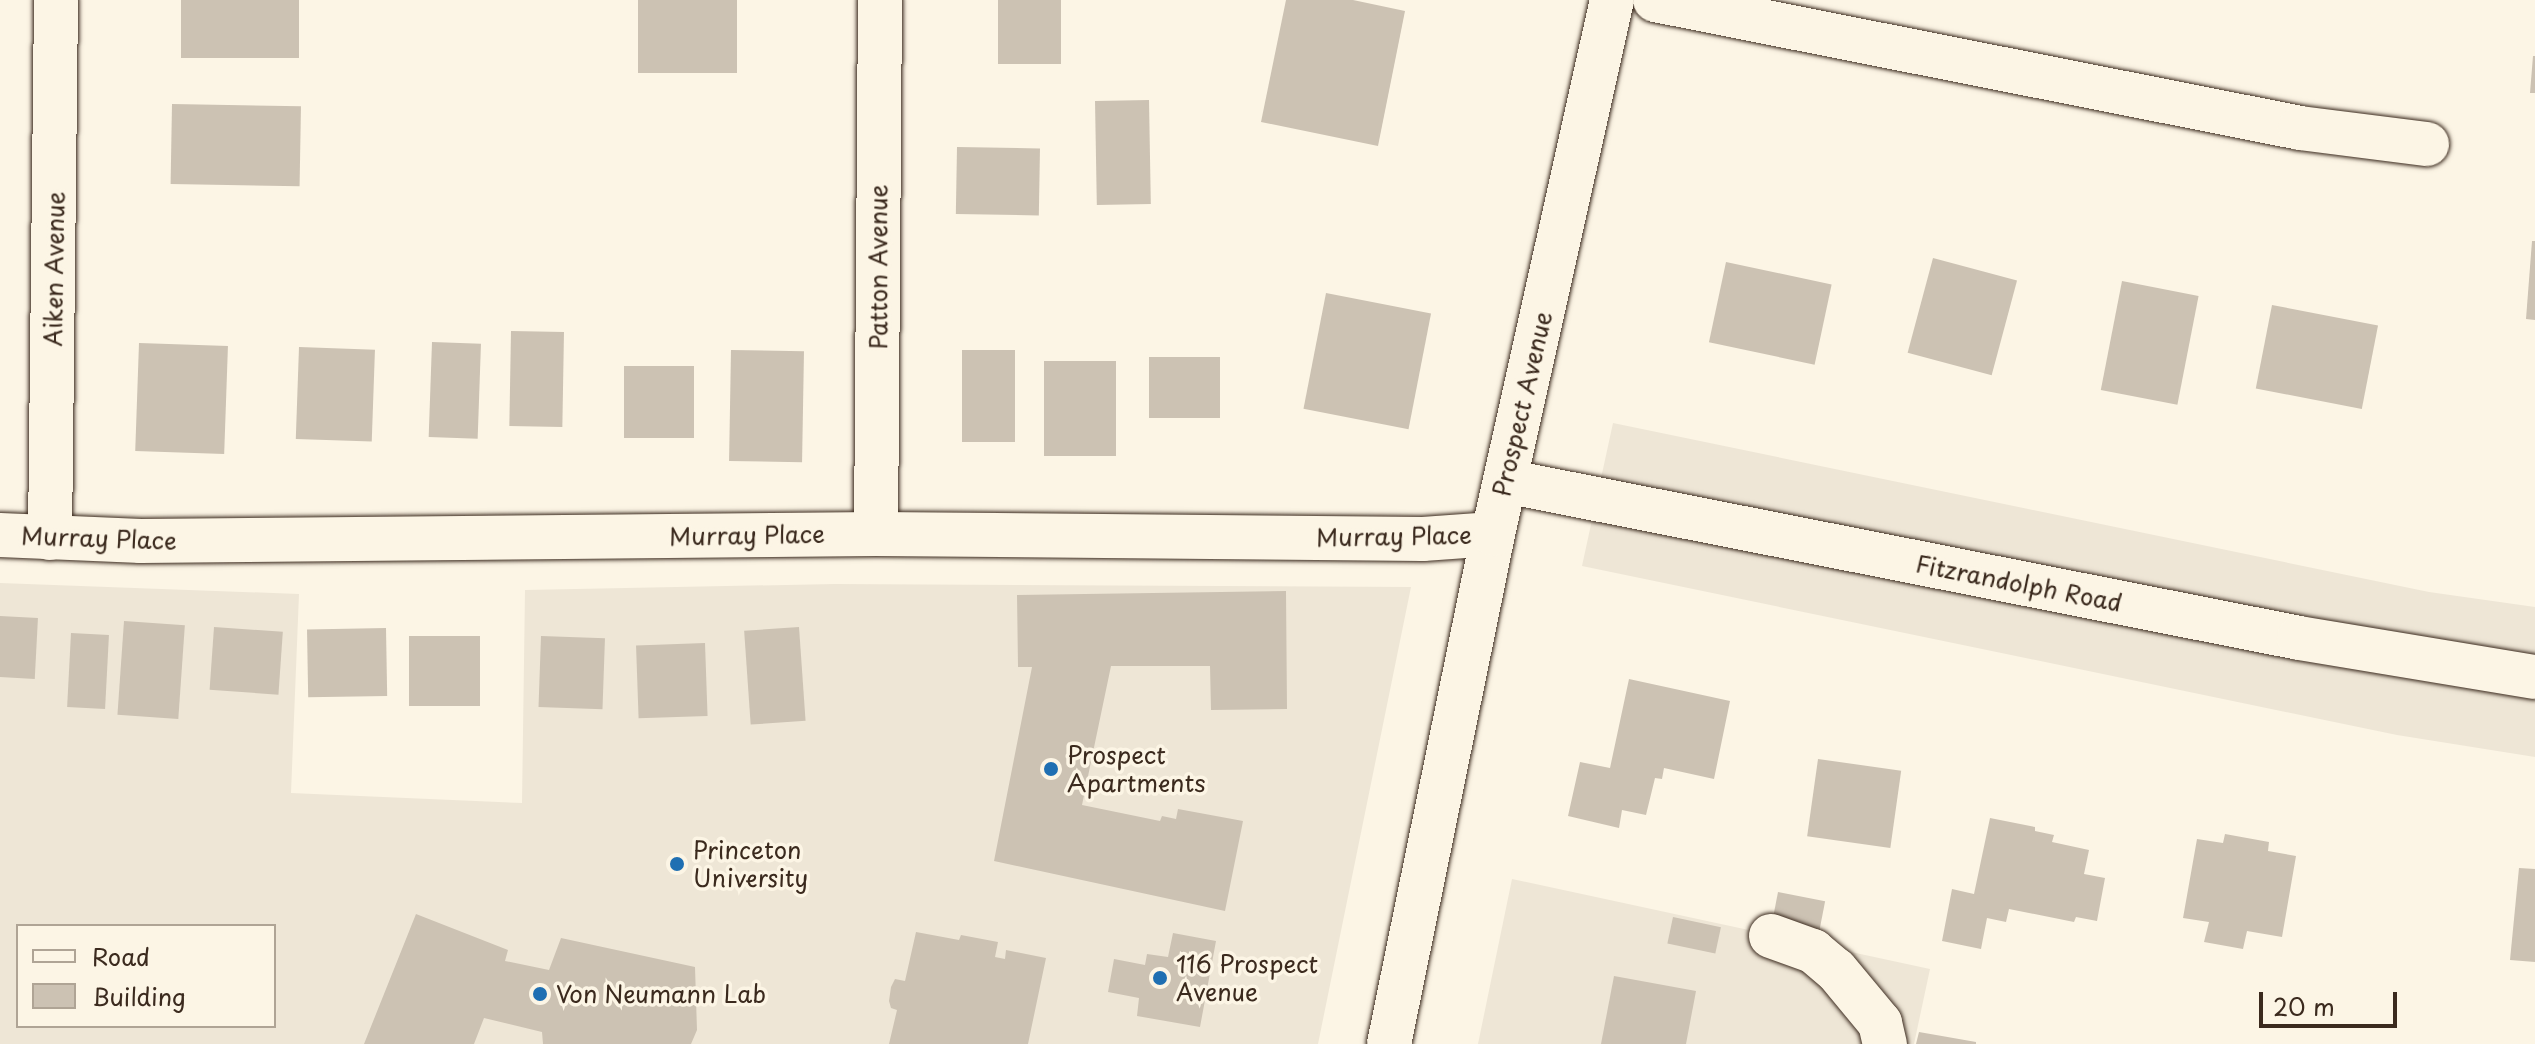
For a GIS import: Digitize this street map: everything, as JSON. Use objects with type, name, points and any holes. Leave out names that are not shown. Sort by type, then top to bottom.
[{"type":"street","name":"Aiken Avenue","points":[[50,538],[56,0]]},
{"type":"street","name":"Patton Avenue","points":[[876,534],[880,0]]},
{"type":"street","name":"Prospect Avenue","points":[[1389,1044],[1493,534],[1612,0]]},
{"type":"street","points":[[1655,0],[2300,128],[2427,144]]},
{"type":"street","name":"Fitzrandolph Road","points":[[1505,481],[2299,638],[2535,677]]},
{"type":"street","name":"Murray Place","points":[[0,535],[157,541],[876,534],[1423,539],[1493,534]]},
{"type":"street","points":[[1771,936],[1813,951],[1836,970],[1880,1023],[1885,1044]]},
{"type":"shaded area","points":[[1613,423],[2429,592],[2535,607],[2535,757],[2397,735],[1582,566]]},
{"type":"shaded area","name":"Princeton University","points":[[0,583],[299,594],[291,793],[522,803],[525,590],[835,584],[1411,587],[1318,1044],[0,1044]]},
{"type":"shaded area","points":[[1512,879],[1930,969],[1914,1044],[1478,1044]]},
{"type":"building","points":[[181,0],[299,0],[299,58],[181,58]]},
{"type":"building","points":[[638,0],[737,0],[737,73],[638,73]]},
{"type":"building","points":[[998,0],[1061,0],[1061,64],[998,64]]},
{"type":"building","points":[[1286,0],[1353,0],[1405,11],[1378,146],[1261,122]]},
{"type":"building","points":[[2533,56],[2535,93],[2530,93]]},
{"type":"building","points":[[1149,100],[1151,204],[1097,205],[1095,101]]},
{"type":"building","points":[[172,104],[301,106],[300,186],[171,184]]},
{"type":"building","points":[[957,147],[1040,148],[1039,215],[956,214]]},
{"type":"building","points":[[2532,241],[2535,241],[2535,320],[2526,319]]},
{"type":"building","points":[[1933,258],[2017,281],[1992,375],[1908,353]]},
{"type":"building","points":[[1726,262],[1832,284],[1815,365],[1709,342]]},
{"type":"building","points":[[2122,281],[2199,296],[2177,405],[2101,390]]},
{"type":"building","points":[[1326,293],[1431,313],[1409,429],[1303,409]]},
{"type":"building","points":[[2272,305],[2378,326],[2362,409],[2256,388]]},
{"type":"building","points":[[511,331],[564,332],[562,427],[509,426]]},
{"type":"building","points":[[432,342],[481,344],[478,439],[429,437]]},
{"type":"building","points":[[139,343],[228,346],[224,454],[135,451]]},
{"type":"building","points":[[299,347],[375,350],[372,442],[296,439]]},
{"type":"building","points":[[731,350],[804,351],[802,462],[729,461]]},
{"type":"building","points":[[962,350],[1015,350],[1015,442],[962,442]]},
{"type":"building","points":[[1149,357],[1220,357],[1220,418],[1149,418]]},
{"type":"building","points":[[1044,361],[1116,361],[1116,456],[1044,456]]},
{"type":"building","points":[[624,366],[694,366],[694,438],[624,438]]},
{"type":"building","name":"Prospect Apartments","points":[[1286,591],[1287,709],[1211,710],[1210,666],[1111,666],[1082,805],[1160,821],[1162,816],[1176,819],[1178,809],[1243,821],[1225,911],[994,861],[1032,667],[1018,667],[1017,595]]},
{"type":"building","points":[[0,616],[38,618],[35,679],[0,677]]},
{"type":"building","points":[[124,621],[185,625],[178,719],[117,715]]},
{"type":"building","points":[[214,627],[283,632],[278,695],[210,690]]},
{"type":"building","points":[[799,627],[806,721],[751,725],[744,631]]},
{"type":"building","points":[[386,628],[387,696],[308,697],[307,629]]},
{"type":"building","points":[[71,633],[109,635],[105,709],[67,707]]},
{"type":"building","points":[[409,636],[480,636],[480,706],[409,706]]},
{"type":"building","points":[[541,636],[605,638],[602,709],[539,707]]},
{"type":"building","points":[[705,643],[708,716],[639,718],[636,645]]},
{"type":"building","points":[[1629,679],[1730,701],[1714,779],[1664,768],[1662,779],[1655,778],[1646,815],[1622,810],[1619,828],[1568,816],[1580,762],[1610,768]]},
{"type":"building","points":[[1818,759],[1901,771],[1890,848],[1807,836]]},
{"type":"building","points":[[1990,818],[2035,827],[2035,831],[2054,835],[2052,842],[2089,850],[2084,874],[2105,878],[2097,921],[2076,917],[2074,922],[2009,909],[2006,922],[1987,918],[1981,949],[1942,941],[1952,889],[1974,894]]},
{"type":"building","points":[[2225,834],[2269,842],[2268,851],[2296,856],[2282,937],[2247,931],[2243,949],[2204,942],[2209,922],[2183,918],[2197,839],[2223,843]]},
{"type":"building","points":[[2519,868],[2535,869],[2535,962],[2510,960]]},
{"type":"building","points":[[1778,892],[1825,901],[1819,934],[1772,924]]},
{"type":"building","name":"Von Neumann Lab","points":[[416,914],[508,950],[505,961],[549,970],[561,938],[695,967],[697,1030],[691,1044],[543,1044],[542,1032],[484,1018],[474,1044],[364,1044]]},
{"type":"building","points":[[1673,917],[1721,927],[1715,954],[1667,943]]},
{"type":"building","points":[[916,932],[959,940],[961,935],[998,942],[995,957],[1005,959],[1006,950],[1046,958],[1028,1044],[889,1044],[897,1010],[891,1008],[889,1001],[891,987],[895,979],[905,981]]},
{"type":"building","name":"116 Prospect Avenue","points":[[1173,933],[1216,941],[1200,1027],[1137,1016],[1139,998],[1108,992],[1114,959],[1145,965],[1147,954],[1168,957]]},
{"type":"building","points":[[1614,976],[1696,991],[1686,1044],[1601,1044]]},
{"type":"building","points":[[1919,1032],[1976,1042],[1976,1044],[1916,1044]]},
{"type":"place","name":"Prospect Apartments","points":[[1051,769]]},
{"type":"place","name":"Princeton University","points":[[677,864]]},
{"type":"place","name":"116 Prospect Avenue","points":[[1160,978]]},
{"type":"place","name":"Von Neumann Lab","points":[[540,994]]}]
